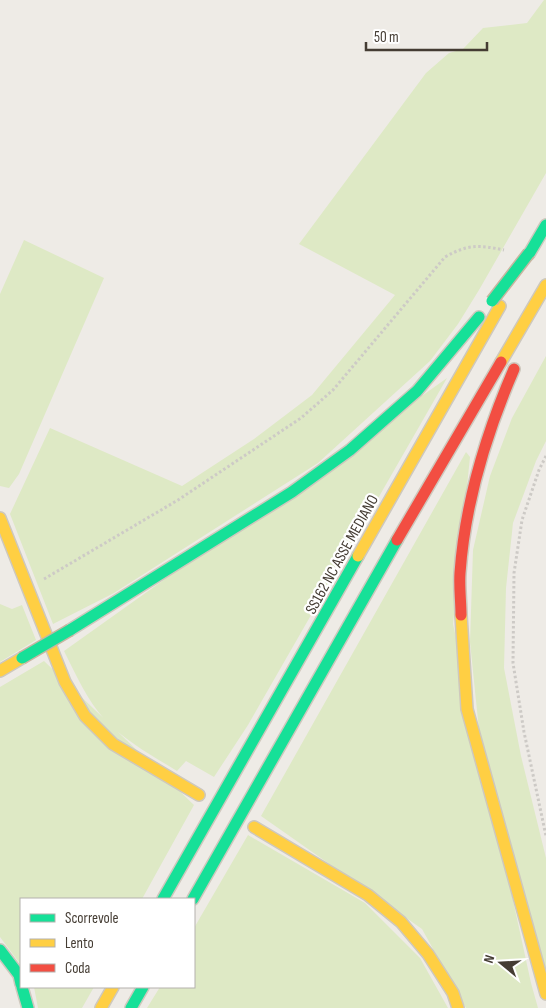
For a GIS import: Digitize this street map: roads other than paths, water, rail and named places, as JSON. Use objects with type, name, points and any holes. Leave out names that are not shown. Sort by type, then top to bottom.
[{"type":"main road","points":[[0,671],[70,630],[292,492],[350,450],[417,391],[496,303],[546,225]]},
{"type":"main road","points":[[194,898],[366,593],[546,285]]},
{"type":"main road","name":"SS162 NC ASSE MEDIANO","points":[[164,898],[496,303]]},
{"type":"main road","points":[[519,361],[501,399],[482,453],[468,512],[460,574],[462,641],[467,709],[546,994]]},
{"type":"main road","points":[[0,518],[65,682],[85,716],[113,744],[199,795]]},
{"type":"main road","points":[[254,827],[368,895],[401,922],[433,962],[453,993],[458,1008]]},
{"type":"main road","points":[[0,950],[20,980]]},
{"type":"main road","points":[[23,988],[28,1008]]},
{"type":"main road","points":[[101,1008],[112,988]]},
{"type":"main road","points":[[131,1008],[142,988]]}]
